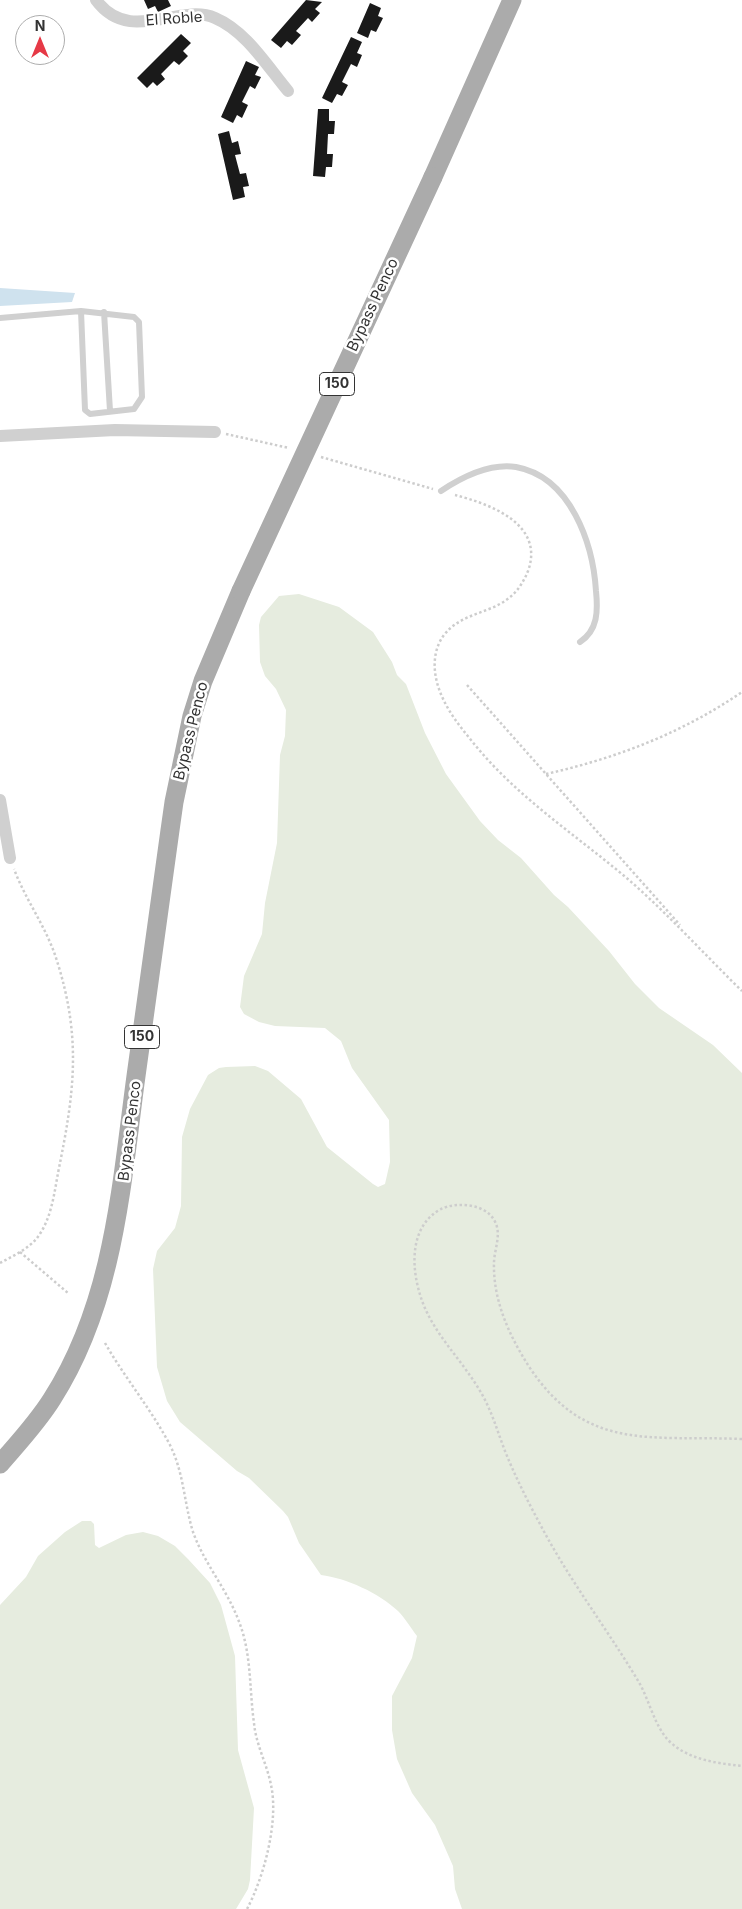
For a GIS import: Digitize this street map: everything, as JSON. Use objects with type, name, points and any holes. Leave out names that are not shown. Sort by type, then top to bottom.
[{"type":"main road","name":"Bypass Penco","points":[[0,1464],[40,1417],[72,1364],[92,1318],[103,1282],[125,1174],[174,802],[183,753],[203,681],[241,591],[433,177],[512,0]]},
{"type":"street","name":"El Roble","points":[[96,0],[110,14],[121,19],[142,22],[198,15],[215,17],[234,28],[288,91]]},
{"type":"street","points":[[0,436],[115,430],[215,432]]},
{"type":"street","points":[[0,800],[10,858]]},
{"type":"lane","points":[[0,318],[81,312],[104,312],[134,317],[139,322],[142,397],[134,409],[90,414],[85,410],[81,312]]},
{"type":"lane","points":[[104,312],[110,411]]},
{"type":"lane","points":[[441,491],[466,476],[506,466],[527,470],[556,490],[574,512],[581,525],[594,567],[597,617],[592,630],[580,642]]},
{"type":"path","points":[[215,432],[294,450]]},
{"type":"path","points":[[320,456],[484,504],[507,515],[524,531],[532,556],[524,580],[508,599],[463,619],[449,629],[440,641],[435,655],[435,667],[438,686],[446,706],[479,751],[517,790],[556,824],[627,879],[693,940]]},
{"type":"path","points":[[468,685],[693,940],[742,991]]},
{"type":"path","points":[[546,774],[606,759],[643,746],[690,723],[742,692]]},
{"type":"path","points":[[0,1263],[28,1247],[42,1231],[55,1192],[72,1097],[74,1047],[68,1003],[56,959],[39,918],[17,878],[10,858]]},
{"type":"path","points":[[742,1440],[621,1435],[598,1428],[569,1411],[549,1393],[529,1367],[508,1329],[494,1278],[498,1231],[494,1220],[480,1208],[463,1205],[447,1207],[428,1219],[419,1234],[414,1257],[416,1278],[424,1307],[440,1337],[471,1375],[486,1402],[524,1494],[557,1555],[640,1682],[656,1721],[667,1739],[685,1752],[706,1761],[742,1766]]},
{"type":"path","points":[[20,1252],[68,1293]]},
{"type":"path","points":[[105,1343],[170,1445],[180,1472],[194,1533],[206,1562],[228,1596],[245,1639],[251,1673],[254,1723],[260,1753],[271,1784],[273,1804],[262,1872],[247,1909]]},
{"type":"shaded area","points":[[299,594],[339,607],[373,632],[392,662],[397,675],[406,684],[425,733],[446,774],[480,821],[498,840],[521,858],[554,895],[568,907],[609,951],[635,984],[659,1008],[713,1045],[742,1073],[742,1909],[462,1909],[455,1889],[453,1866],[435,1825],[412,1793],[397,1759],[392,1730],[392,1696],[412,1658],[417,1636],[398,1611],[372,1592],[341,1579],[321,1575],[299,1543],[288,1517],[283,1511],[249,1478],[237,1471],[180,1422],[167,1401],[157,1367],[153,1269],[157,1251],[175,1228],[181,1206],[182,1137],[190,1109],[208,1075],[219,1068],[226,1067],[255,1066],[268,1071],[301,1099],[327,1147],[373,1184],[378,1187],[385,1184],[390,1162],[389,1120],[352,1068],[341,1041],[325,1028],[275,1026],[259,1022],[244,1014],[240,1007],[244,976],[262,934],[265,903],[277,843],[280,755],[285,736],[286,710],[276,689],[265,676],[260,662],[259,625],[261,617],[279,596]]},
{"type":"shaded area","points":[[82,1521],[91,1521],[94,1524],[95,1545],[99,1548],[126,1535],[143,1532],[158,1536],[175,1546],[210,1583],[221,1605],[235,1656],[238,1750],[254,1808],[250,1880],[248,1889],[236,1909],[0,1909],[0,1605],[26,1577],[38,1556],[65,1532]]},
{"type":"water","points":[[0,288],[75,293],[72,302],[0,306]]},
{"type":"building","points":[[144,0],[168,0],[171,6],[158,12],[155,6],[148,9]]},
{"type":"building","points":[[306,0],[322,2],[315,9],[320,13],[312,22],[308,18],[296,31],[301,35],[292,45],[287,41],[281,48],[271,40]]},
{"type":"building","points":[[370,3],[381,8],[378,16],[383,18],[376,32],[371,30],[368,38],[357,33]]},
{"type":"building","points":[[181,34],[191,43],[183,51],[188,56],[179,65],[174,61],[161,74],[165,79],[157,86],[153,82],[147,88],[137,78]]},
{"type":"building","points":[[351,37],[362,42],[357,53],[362,55],[357,67],[351,64],[342,82],[348,85],[342,96],[337,94],[332,103],[322,98]]},
{"type":"building","points":[[246,61],[259,67],[255,75],[261,77],[255,89],[250,86],[242,102],[248,105],[242,118],[237,115],[233,123],[221,117]]},
{"type":"building","points":[[318,109],[329,109],[329,121],[335,121],[334,134],[328,134],[327,154],[333,154],[332,167],[326,167],[325,177],[313,176]]},
{"type":"building","points":[[229,131],[232,143],[238,141],[241,154],[235,155],[240,174],[246,173],[249,186],[243,187],[245,197],[233,200],[218,134]]}]
